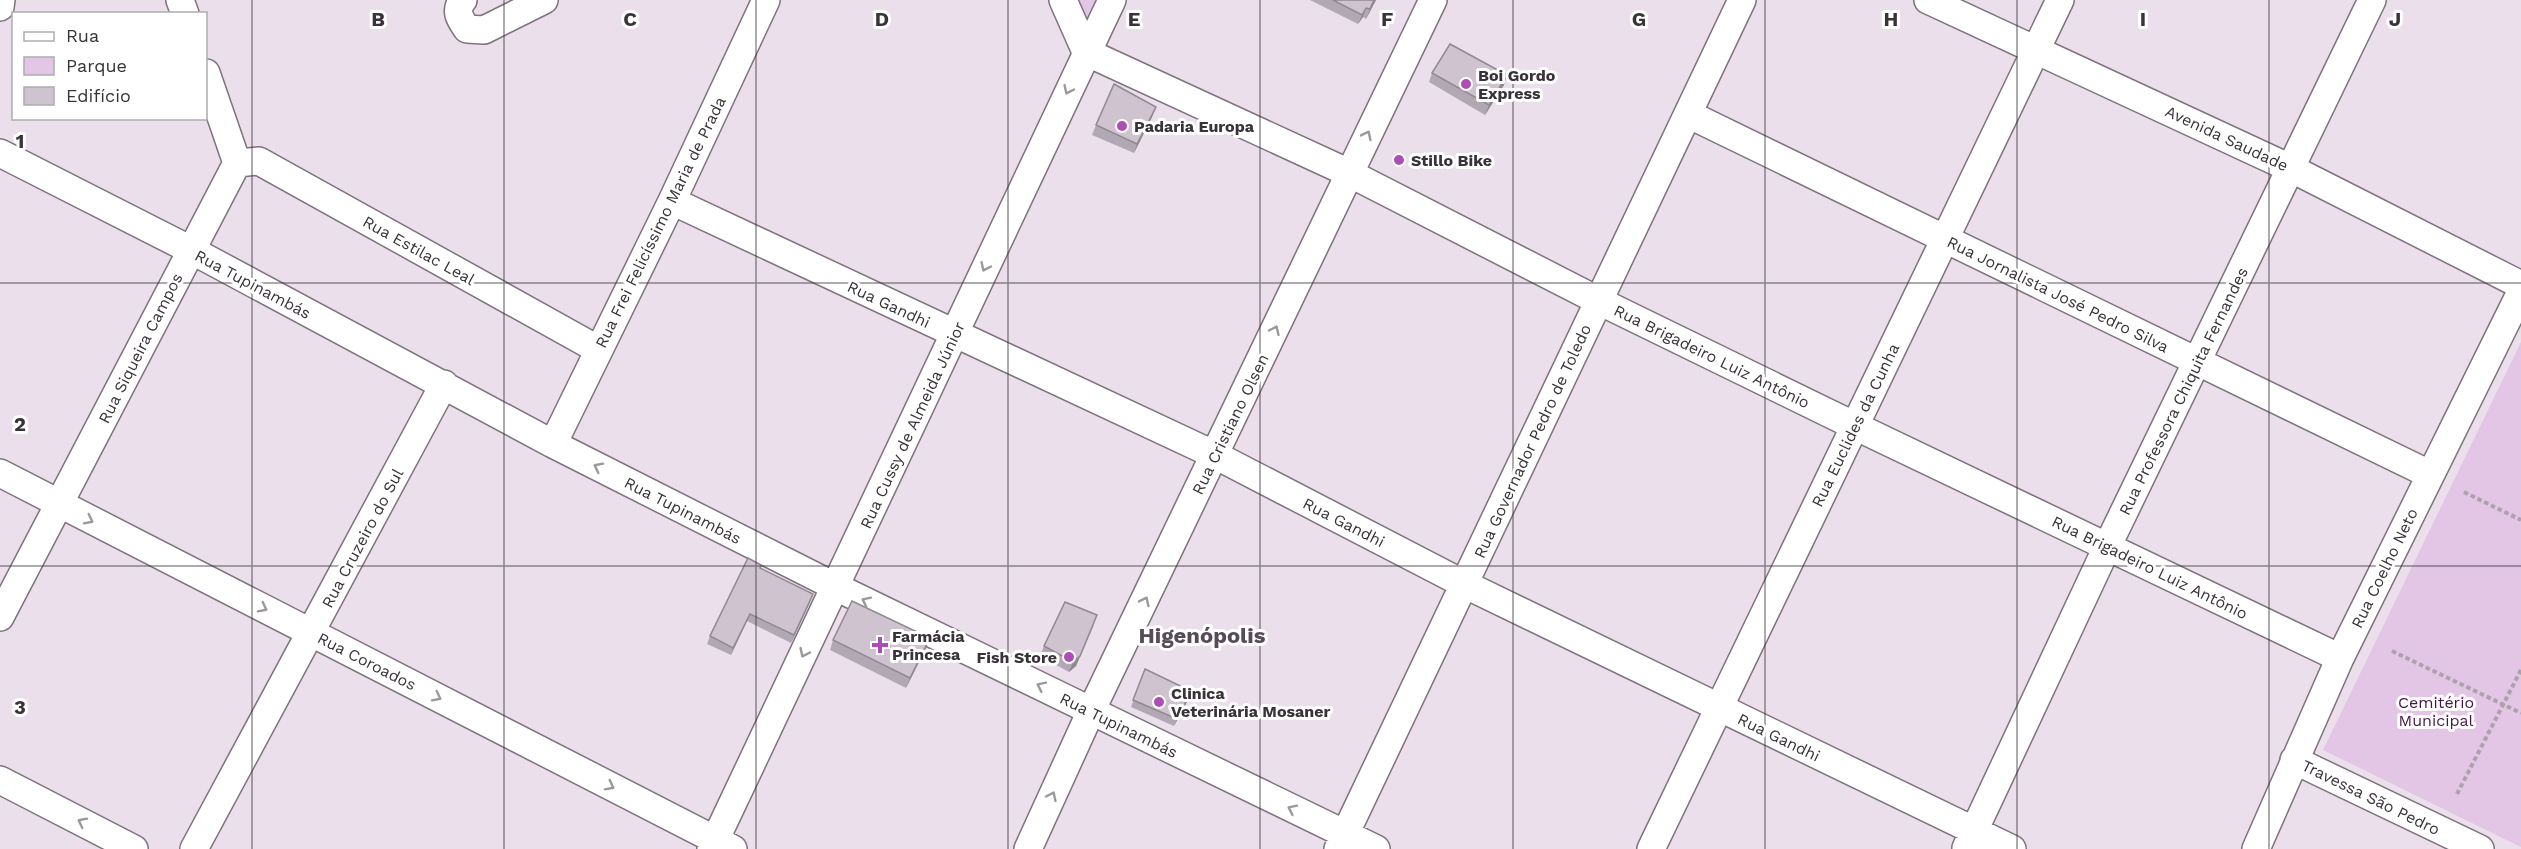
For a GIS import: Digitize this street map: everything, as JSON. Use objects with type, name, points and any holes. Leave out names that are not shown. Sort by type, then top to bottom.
[{"type":"street","points":[[0,7],[1,0]]},
{"type":"street","points":[[463,0],[459,5],[458,16],[467,29],[484,30],[543,0]]},
{"type":"street","name":"Rua Frei Felicíssimo Maria de Prada","points":[[553,444],[672,201],[766,0]]},
{"type":"street","points":[[1064,0],[1086,52]]},
{"type":"street","name":"Rua Cussy de Almeida Júnior","points":[[720,846],[836,586],[1112,0]]},
{"type":"street","name":"Rua Cristiano Olsen","points":[[1028,849],[1091,711],[1432,0]]},
{"type":"street","name":"Rua Governador Pedro de Toledo","points":[[1341,842],[1742,0]]},
{"type":"street","name":"Avenida Saudade","points":[[1928,0],[2292,169],[2521,285]]},
{"type":"street","name":"Rua Euclides da Cunha","points":[[1651,849],[2060,0]]},
{"type":"street","name":"Rua Professora Chiquita Fernandes","points":[[1970,841],[2107,547],[2372,0]]},
{"type":"street","name":"Rua Brigadeiro Luiz Antônio","points":[[1086,52],[1349,173],[1599,301],[2340,658]]},
{"type":"street","points":[[207,76],[237,163]]},
{"type":"street","name":"Rua Jornalista José Pedro Silva","points":[[1688,114],[2429,474]]},
{"type":"street","name":"Rua Tupinambás","points":[[0,153],[191,250],[553,444],[1091,711],[1341,842],[1376,849]]},
{"type":"street","name":"Rua Estilac Leal","points":[[237,163],[259,161],[599,351]]},
{"type":"street","name":"Rua Siqueira Campos","points":[[0,617],[237,163]]},
{"type":"street","name":"Rua Gandhi","points":[[672,201],[1215,455],[1464,584],[1719,708],[1970,841],[2012,849]]},
{"type":"street","points":[[2521,268],[2521,273]]},
{"type":"street","name":"Rua Coelho Neto","points":[[2256,849],[2340,658],[2521,292]]},
{"type":"street","name":"Rua Cruzeiro do Sul","points":[[194,849],[444,384]]},
{"type":"street","name":"Rua Coroados","points":[[0,473],[720,846]]},
{"type":"street","name":"Travessa São Pedro","points":[[2294,760],[2480,849]]},
{"type":"street","points":[[0,780],[134,849]]},
{"type":"path","points":[[2464,492],[2521,520]]},
{"type":"path","points":[[2392,651],[2521,712]]},
{"type":"path","points":[[2457,794],[2521,670]]},
{"type":"green space","points":[[1066,0],[1109,0],[1086,48]]},
{"type":"green space","name":"Cemitério Municipal","points":[[2521,342],[2521,847],[2323,750]]},
{"type":"building","points":[[1333,0],[1374,0],[1370,9],[1366,8],[1362,15]]},
{"type":"building","name":"Boi Gordo Express","points":[[1450,44],[1507,75],[1489,105],[1432,73]]},
{"type":"building","name":"Padaria Europa","points":[[1114,84],[1156,107],[1137,144],[1096,125]]},
{"type":"building","points":[[748,558],[761,565],[760,568],[813,594],[794,635],[750,614],[733,648],[710,636]]},
{"type":"building","name":"Farmácia Princesa","points":[[852,601],[930,638],[910,678],[833,640]]},
{"type":"building","points":[[1065,602],[1097,615],[1080,656],[1073,662],[1044,646]]},
{"type":"building","name":"Clinica Veterinária Mosaner","points":[[1145,669],[1191,691],[1177,719],[1133,700]]},
{"type":"place","name":"Boi Gordo Express","points":[[1466,84]]},
{"type":"place","name":"Padaria Europa","points":[[1122,126]]},
{"type":"place","name":"Stillo Bike","points":[[1399,160]]},
{"type":"place","name":"Farmácia Princesa","points":[[880,645]]},
{"type":"place","name":"Fish Store","points":[[1069,657]]},
{"type":"place","name":"Clinica Veterinária Mosaner","points":[[1159,702]]},
{"type":"district","name":"Higenópolis","points":[[1202,635]]}]
